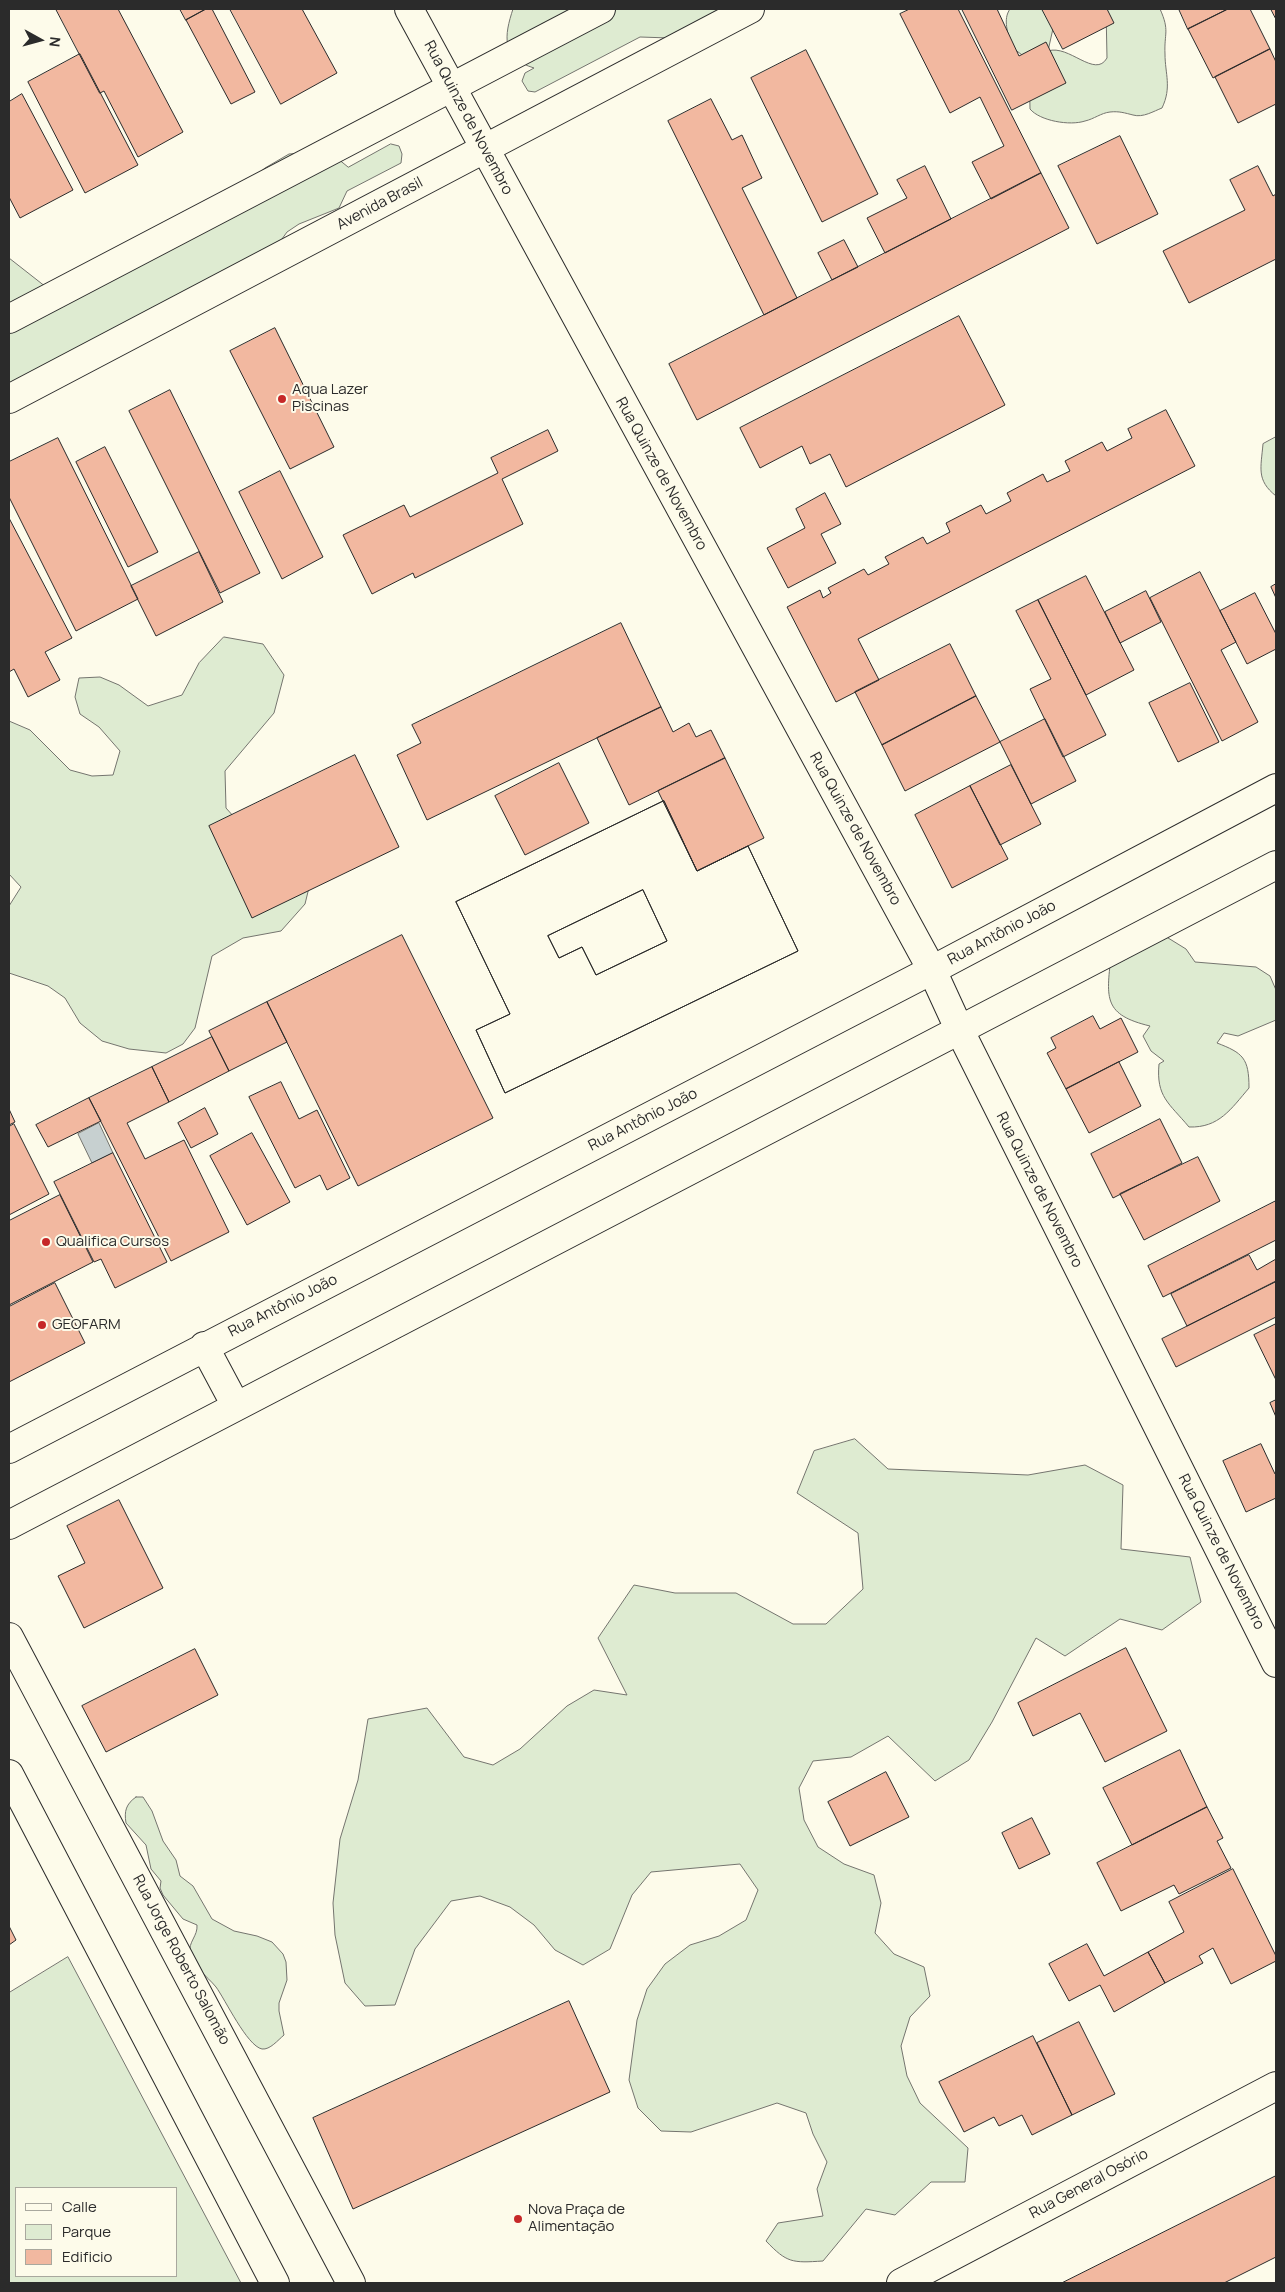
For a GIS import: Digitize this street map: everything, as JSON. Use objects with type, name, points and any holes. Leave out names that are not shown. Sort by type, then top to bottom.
[{"type":"main road","name":"Rua Quinze de Novembro","points":[[409,9],[932,970],[960,1031],[1276,1663]]},
{"type":"main road","points":[[9,319],[601,9]]},
{"type":"main road","name":"Avenida Brasil","points":[[9,399],[750,9]]},
{"type":"main road","name":"Rua Antônio João","points":[[9,1450],[204,1346],[932,970],[1276,788]]},
{"type":"main road","points":[[9,1525],[960,1031],[1276,864]]},
{"type":"main road","points":[[204,1346],[236,1406]]},
{"type":"main road","name":"Rua Jorge Roberto Salomão","points":[[9,1637],[351,2283]]},
{"type":"main road","points":[[9,1774],[275,2283]]},
{"type":"main road","name":"Rua General Osório","points":[[901,2283],[1276,2086]]},
{"type":"green space","points":[[513,9],[720,9],[700,27],[670,38],[640,37],[535,92],[528,91],[522,81],[525,73],[534,68],[523,64],[516,58],[510,52],[508,45],[508,28]]},
{"type":"green space","points":[[1010,9],[1046,9],[1054,24],[1048,51],[1064,52],[1096,65],[1102,63],[1107,58],[1106,9],[1160,9],[1166,27],[1167,94],[1162,108],[1141,116],[1110,112],[1088,120],[1071,123],[1041,117],[1030,109],[1029,60],[1010,46],[1006,18]]},
{"type":"green space","points":[[391,144],[399,146],[402,154],[401,163],[347,191],[339,208],[299,224],[287,232],[261,268],[9,403],[9,258],[46,287],[244,186],[265,168],[289,154],[318,152],[332,154],[348,167]]},
{"type":"green space","points":[[1276,437],[1276,496],[1265,484],[1261,467],[1263,444]]},
{"type":"green space","points":[[224,637],[263,644],[284,675],[274,713],[225,771],[226,808],[251,836],[314,867],[305,904],[281,931],[243,938],[212,956],[195,1028],[183,1044],[166,1053],[129,1049],[102,1041],[80,1023],[65,998],[48,986],[9,973],[9,906],[21,887],[9,874],[9,721],[30,730],[70,770],[92,776],[113,775],[120,751],[99,727],[80,714],[75,697],[79,678],[100,677],[119,685],[148,706],[182,695],[199,663]]},
{"type":"green space","points":[[1160,933],[1186,949],[1195,962],[1256,967],[1270,976],[1276,990],[1276,1020],[1238,1036],[1224,1033],[1217,1043],[1233,1050],[1243,1058],[1248,1070],[1249,1088],[1224,1116],[1208,1124],[1189,1127],[1165,1099],[1159,1075],[1159,1064],[1164,1061],[1151,1051],[1143,1036],[1150,1026],[1135,1022],[1124,1016],[1111,1003],[1109,984],[1111,957]]},
{"type":"green space","points":[[855,1439],[888,1469],[1028,1475],[1085,1465],[1123,1485],[1121,1549],[1190,1557],[1201,1602],[1162,1630],[1120,1619],[1065,1656],[1036,1638],[992,1722],[969,1760],[935,1781],[888,1736],[851,1757],[813,1761],[799,1788],[804,1820],[818,1847],[844,1864],[874,1875],[881,1903],[875,1933],[894,1954],[924,1967],[930,1996],[910,2017],[901,2046],[907,2076],[920,2103],[968,2148],[965,2182],[931,2182],[895,2215],[866,2209],[823,2261],[804,2262],[785,2258],[766,2241],[778,2223],[823,2216],[817,2189],[827,2162],[813,2134],[806,2113],[777,2103],[691,2132],[661,2131],[638,2108],[629,2080],[637,2020],[647,1989],[665,1964],[690,1945],[719,1936],[746,1920],[758,1890],[740,1864],[651,1872],[632,1895],[610,1949],[583,1965],[555,1950],[534,1925],[510,1907],[480,1896],[451,1901],[415,1949],[395,2005],[365,2006],[345,1983],[335,1935],[333,1903],[340,1839],[358,1780],[368,1719],[427,1708],[464,1757],[493,1765],[520,1749],[567,1706],[594,1690],[627,1695],[598,1638],[634,1585],[675,1593],[736,1593],[793,1624],[826,1624],[863,1589],[858,1533],[797,1493],[814,1451]]},
{"type":"green space","points":[[136,1797],[143,1797],[152,1811],[163,1841],[176,1860],[180,1876],[193,1886],[212,1919],[234,1931],[257,1936],[272,1942],[283,1954],[286,1962],[287,1980],[279,2003],[279,2011],[284,2035],[268,2048],[262,2049],[250,2040],[216,1987],[192,1958],[190,1949],[197,1925],[183,1919],[163,1895],[160,1888],[161,1881],[151,1869],[146,1845],[126,1823],[126,1808]]},
{"type":"green space","points":[[68,1957],[241,2283],[9,2283],[9,1993]]},
{"type":"shaded area","points":[[99,1123],[113,1153],[92,1163],[78,1134]]},
{"type":"building","points":[[56,9],[118,9],[183,132],[138,157],[104,91],[100,93]]},
{"type":"building","points":[[180,9],[206,9],[186,20]]},
{"type":"building","points":[[206,9],[212,9],[255,92],[231,104],[186,20]]},
{"type":"building","points":[[230,9],[302,9],[337,73],[281,104]]},
{"type":"building","points":[[910,9],[958,9],[1041,173],[991,199],[972,162],[1004,146],[980,97],[950,113],[900,14]]},
{"type":"building","points":[[962,9],[997,9],[1019,56],[1046,42],[1066,83],[1012,110]]},
{"type":"building","points":[[1042,9],[1107,9],[1114,23],[1063,49]]},
{"type":"building","points":[[1179,9],[1228,9],[1188,29]]},
{"type":"building","points":[[1228,9],[1250,9],[1270,49],[1213,78],[1188,29]]},
{"type":"building","points":[[1271,9],[1276,9],[1276,19]]},
{"type":"building","points":[[1270,49],[1276,62],[1276,104],[1238,123],[1215,77]]},
{"type":"building","points":[[806,50],[878,194],[822,222],[751,78]]},
{"type":"building","points":[[80,54],[138,165],[85,193],[28,82]]},
{"type":"building","points":[[22,94],[73,190],[20,218],[9,197],[9,102]]},
{"type":"building","points":[[711,99],[732,140],[742,135],[762,178],[742,188],[797,298],[764,315],[668,121]]},
{"type":"building","points":[[1120,136],[1158,214],[1097,244],[1058,166]]},
{"type":"building","points":[[925,166],[951,219],[885,253],[867,218],[907,198],[897,180]]},
{"type":"building","points":[[1258,166],[1273,196],[1276,194],[1276,259],[1189,303],[1163,251],[1245,210],[1230,180]]},
{"type":"building","points":[[1041,173],[1069,228],[697,420],[669,364]]},
{"type":"building","points":[[844,240],[858,267],[832,280],[818,253]]},
{"type":"building","points":[[959,316],[1005,405],[846,487],[830,454],[810,464],[802,446],[760,468],[740,428]]},
{"type":"building","name":"Aqua Lazer Piscinas","points":[[275,328],[334,447],[290,469],[230,351]]},
{"type":"building","points":[[170,390],[260,573],[220,593],[129,411]]},
{"type":"building","points":[[1166,410],[1195,466],[858,639],[879,680],[836,702],[787,607],[820,590],[823,598],[831,593],[828,588],[864,569],[868,575],[889,564],[885,557],[923,537],[927,544],[950,532],[946,523],[981,505],[986,514],[1011,501],[1007,493],[1043,474],[1047,482],[1070,471],[1065,461],[1102,442],[1107,451],[1132,438],[1128,429]]},
{"type":"building","points":[[548,430],[558,451],[502,479],[523,524],[415,578],[413,573],[372,594],[343,535],[404,505],[410,517],[498,473],[491,458]]},
{"type":"building","points":[[58,438],[138,599],[76,631],[9,497],[9,462]]},
{"type":"building","points":[[105,447],[158,552],[128,567],[76,462]]},
{"type":"building","points":[[280,471],[323,557],[282,579],[239,492]]},
{"type":"building","points":[[825,493],[841,524],[821,534],[836,563],[788,588],[767,548],[805,528],[796,509]]},
{"type":"building","points":[[9,518],[72,638],[45,652],[60,680],[28,697],[14,669],[9,672]]},
{"type":"building","points":[[199,552],[223,602],[156,636],[131,586]]},
{"type":"building","points":[[1200,572],[1236,642],[1221,650],[1258,722],[1222,741],[1150,598]]},
{"type":"building","points":[[1086,576],[1134,670],[1086,695],[1038,600]]},
{"type":"building","points":[[1276,584],[1276,598],[1271,587]]},
{"type":"building","points":[[1146,591],[1161,622],[1120,643],[1105,612]]},
{"type":"building","points":[[1255,593],[1276,634],[1276,649],[1247,664],[1220,611]]},
{"type":"building","points":[[1038,600],[1106,735],[1063,757],[1030,689],[1051,679],[1016,611]]},
{"type":"building","points":[[621,623],[661,707],[427,820],[397,755],[421,743],[412,725]]},
{"type":"building","points":[[950,644],[976,696],[882,745],[855,692]]},
{"type":"building","points":[[1190,683],[1219,742],[1178,762],[1149,703]]},
{"type":"building","points":[[976,696],[1000,742],[905,791],[882,745]]},
{"type":"building","points":[[661,707],[673,732],[689,723],[696,737],[711,730],[725,758],[629,805],[597,738]]},
{"type":"building","points":[[1045,719],[1076,781],[1031,804],[1000,742]]},
{"type":"building","points":[[355,755],[399,847],[252,918],[209,826]]},
{"type":"building","points":[[725,758],[764,838],[697,871],[658,791]]},
{"type":"building","points":[[559,763],[589,823],[525,855],[495,796]]},
{"type":"building","points":[[1011,765],[1041,824],[1000,845],[970,786]]},
{"type":"building","points":[[970,786],[1008,859],[952,888],[915,815]]},
{"type":"building","points":[[664,801],[697,871],[748,846],[798,951],[505,1093],[476,1030],[510,1014],[456,902]],"holes":[[[643,890],[667,941],[596,975],[582,947],[559,958],[548,936]]]},
{"type":"building","points":[[664,801],[697,871],[748,846],[798,951],[505,1093],[476,1030],[510,1014],[456,902]]},
{"type":"building","points":[[643,890],[667,941],[596,975],[582,947],[559,958],[548,936]]},
{"type":"building","points":[[402,935],[493,1118],[358,1186],[267,1002]]},
{"type":"building","points":[[267,1002],[287,1042],[229,1071],[209,1031]]},
{"type":"building","points":[[1093,1016],[1100,1029],[1121,1018],[1138,1052],[1066,1089],[1047,1053],[1056,1048],[1051,1038]]},
{"type":"building","points":[[212,1037],[229,1071],[169,1102],[152,1067]]},
{"type":"building","points":[[1119,1062],[1141,1106],[1089,1133],[1066,1089]]},
{"type":"building","points":[[152,1067],[169,1102],[127,1123],[145,1159],[184,1140],[229,1232],[171,1261],[89,1098]]},
{"type":"building","points":[[281,1082],[299,1119],[317,1110],[350,1178],[327,1190],[320,1175],[295,1188],[249,1097]]},
{"type":"building","points":[[89,1098],[101,1121],[48,1147],[36,1125]]},
{"type":"building","points":[[205,1108],[218,1134],[191,1148],[178,1123]]},
{"type":"building","points":[[9,1109],[15,1122],[9,1125]]},
{"type":"building","points":[[1160,1119],[1182,1163],[1113,1198],[1091,1154]]},
{"type":"building","points":[[14,1124],[49,1194],[9,1215],[9,1127]]},
{"type":"building","points":[[252,1133],[290,1202],[247,1225],[210,1156]]},
{"type":"building","points":[[113,1153],[167,1262],[115,1288],[101,1259],[94,1262],[54,1182]]},
{"type":"building","points":[[1198,1157],[1220,1201],[1144,1240],[1120,1194]]},
{"type":"building","name":"Qualifica Cursos","points":[[60,1195],[93,1262],[9,1305],[9,1221]]},
{"type":"building","points":[[1276,1201],[1276,1240],[1163,1297],[1148,1266]]},
{"type":"building","points":[[1249,1255],[1257,1270],[1276,1259],[1276,1281],[1187,1326],[1171,1294]]},
{"type":"building","points":[[1276,1282],[1276,1317],[1176,1367],[1162,1339]]},
{"type":"building","name":"GEOFARM","points":[[55,1283],[85,1343],[9,1382],[9,1307]]},
{"type":"building","points":[[1276,1324],[1276,1380],[1254,1335]]},
{"type":"building","points":[[1276,1400],[1276,1417],[1270,1403]]},
{"type":"building","points":[[1261,1444],[1276,1473],[1276,1498],[1246,1512],[1223,1461]]},
{"type":"building","points":[[119,1500],[163,1588],[84,1628],[58,1576],[85,1563],[67,1526]]},
{"type":"building","points":[[1126,1648],[1167,1731],[1105,1762],[1080,1713],[1033,1736],[1018,1703]]},
{"type":"building","points":[[195,1649],[218,1695],[106,1752],[82,1706]]},
{"type":"building","points":[[1180,1750],[1207,1807],[1132,1845],[1103,1788]]},
{"type":"building","points":[[886,1772],[909,1817],[850,1846],[828,1802]]},
{"type":"building","points":[[1207,1807],[1223,1838],[1217,1841],[1231,1868],[1179,1894],[1174,1885],[1121,1911],[1097,1863]]},
{"type":"building","points":[[1032,1818],[1050,1854],[1019,1869],[1002,1833]]},
{"type":"building","points":[[1233,1869],[1276,1956],[1276,1961],[1231,1984],[1213,1948],[1199,1956],[1203,1963],[1165,1983],[1148,1952],[1184,1932],[1169,1902]]},
{"type":"building","points":[[9,1926],[16,1940],[9,1945]]},
{"type":"building","points":[[1087,1944],[1104,1976],[1148,1952],[1165,1983],[1114,2012],[1100,1985],[1069,2001],[1049,1964]]},
{"type":"building","points":[[569,2001],[610,2092],[353,2209],[313,2118]]},
{"type":"building","points":[[1079,2022],[1115,2094],[1072,2115],[1037,2043]]},
{"type":"building","points":[[1033,2036],[1072,2115],[1032,2135],[1022,2115],[999,2126],[994,2117],[964,2132],[939,2082]]},
{"type":"building","points":[[1276,2176],[1276,2257],[1224,2283],[1062,2283]]},
{"type":"place","name":"Aqua Lazer Piscinas","points":[[282,399]]},
{"type":"place","name":"Qualifica Cursos","points":[[46,1242]]},
{"type":"place","name":"GEOFARM","points":[[42,1325]]},
{"type":"place","name":"Nova Praça de Alimentação","points":[[518,2219]]}]
